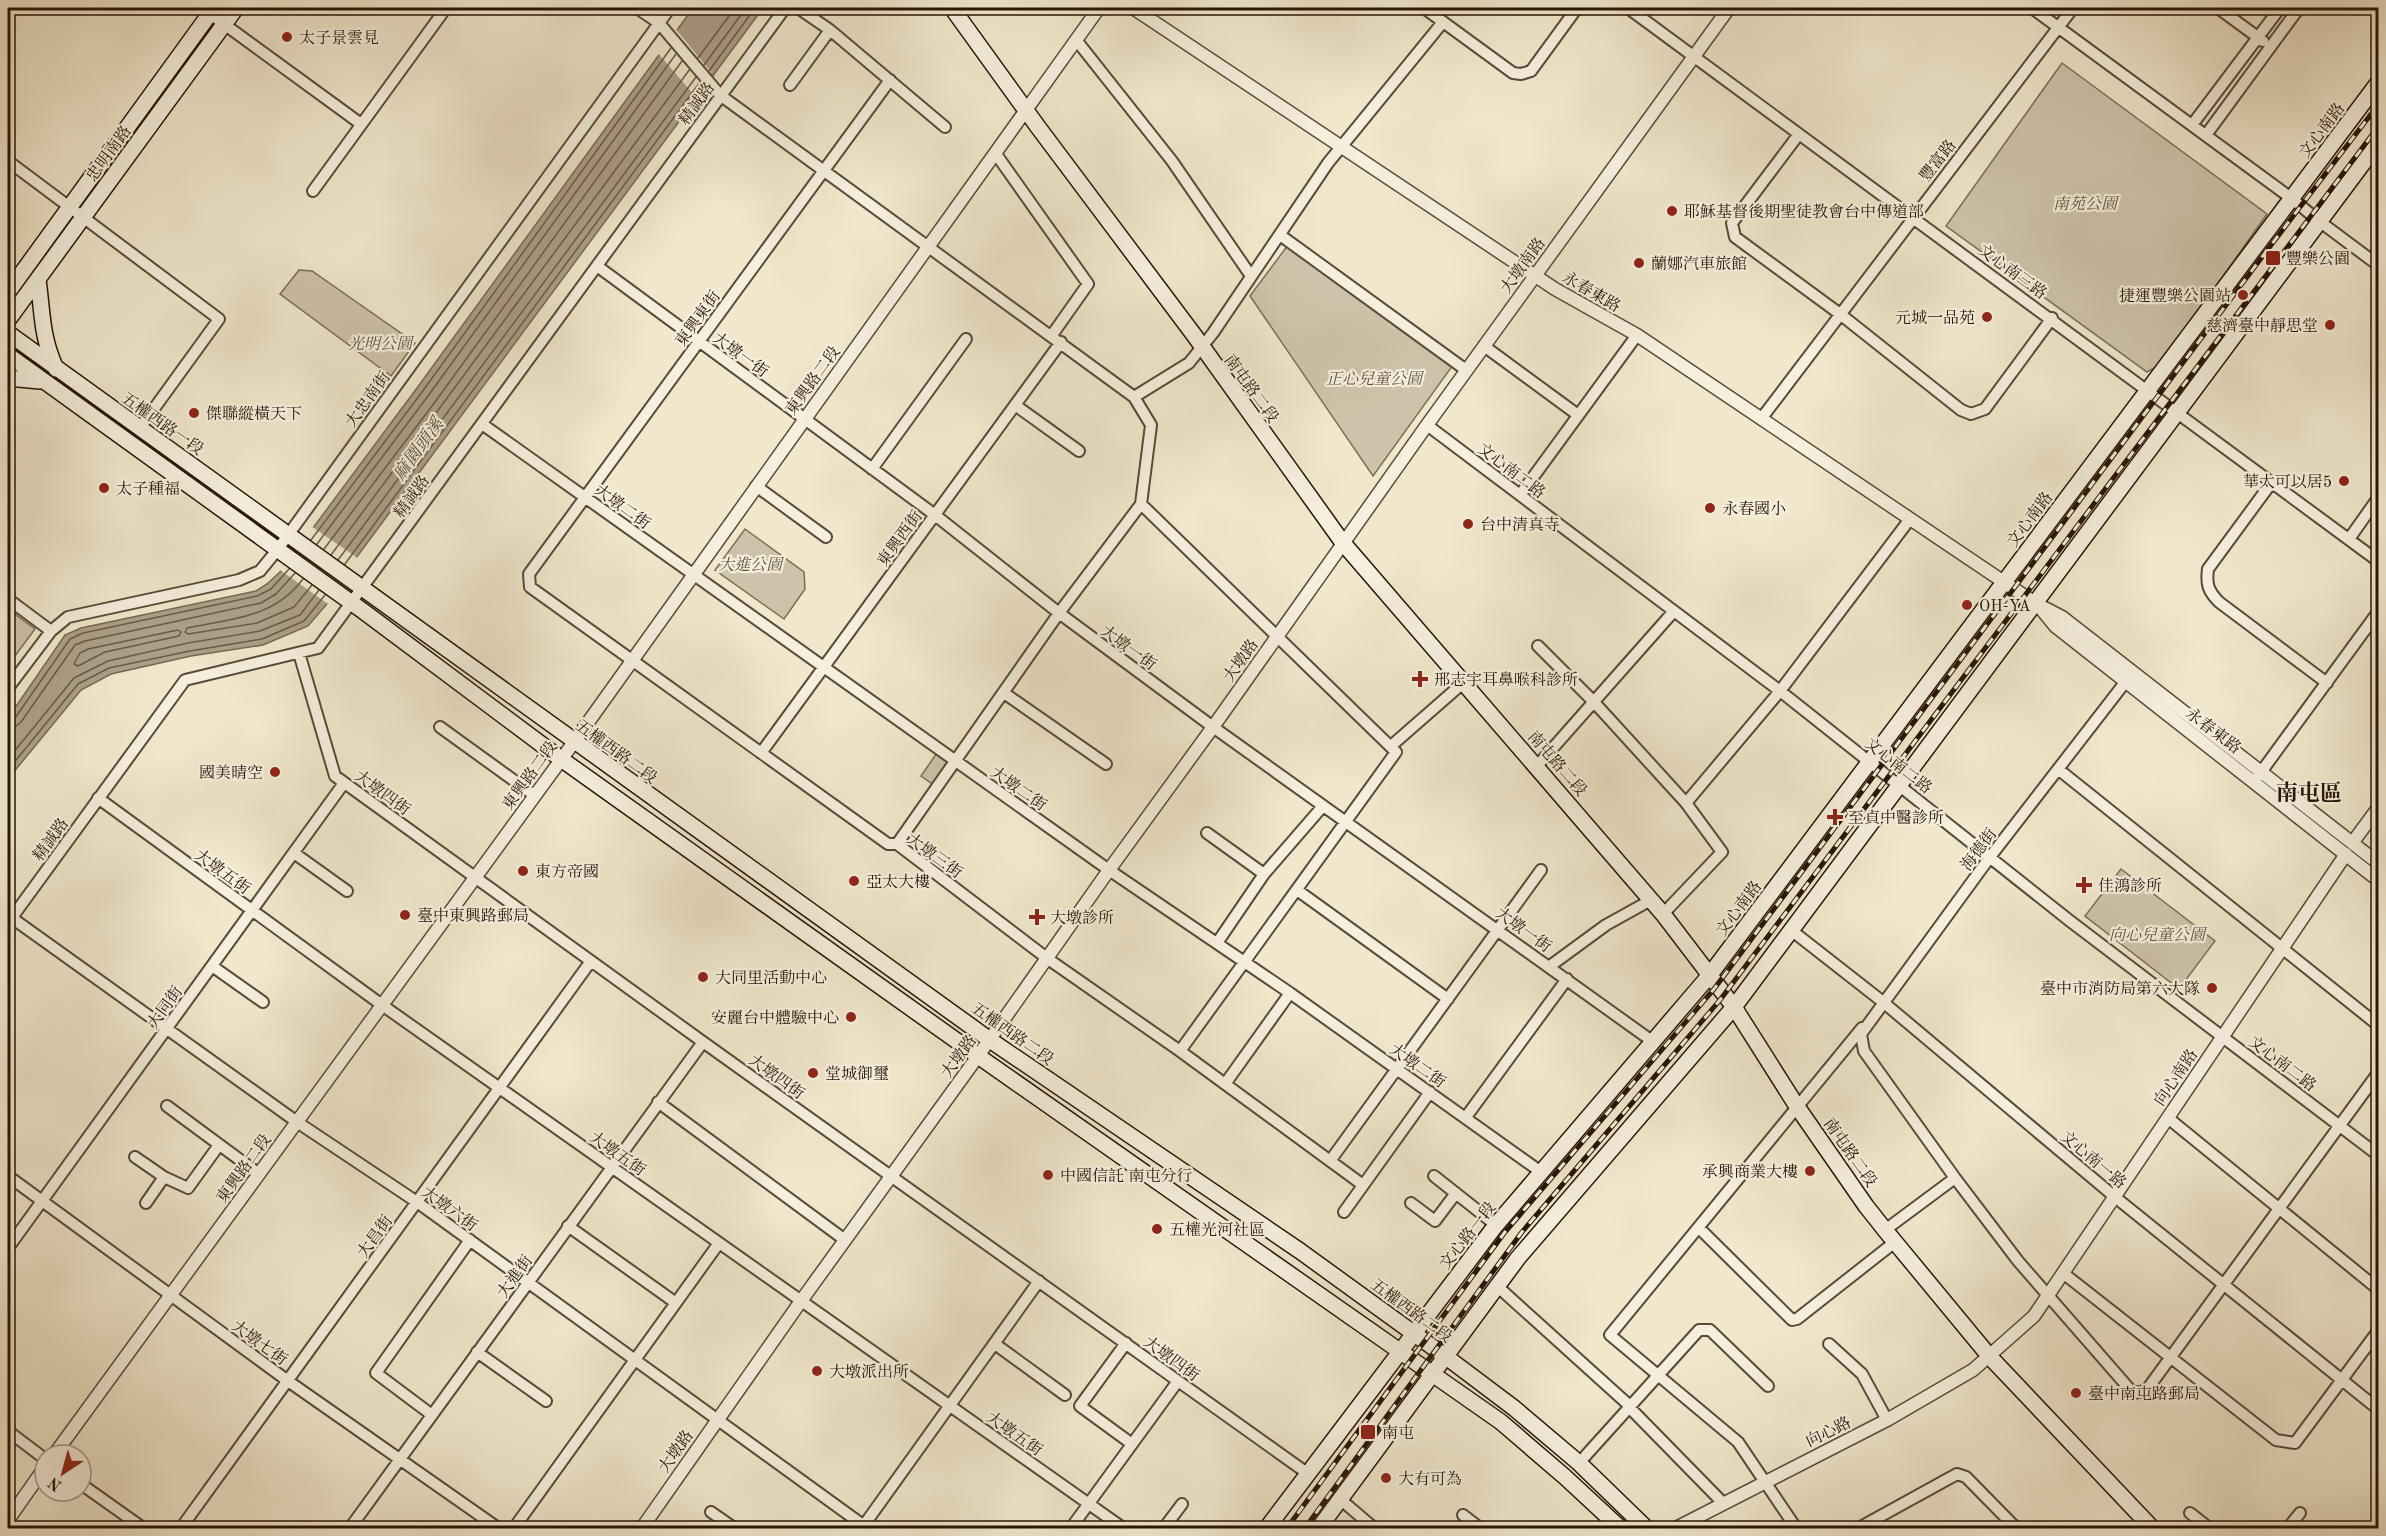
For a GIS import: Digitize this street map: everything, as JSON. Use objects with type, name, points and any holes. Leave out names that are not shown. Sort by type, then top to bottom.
[{"type":"main road","name":"忠明南路","points":[[8,320],[236,8]]},
{"type":"main road","name":"南屯路二段","points":[[952,8],[1343,543],[1663,914],[1734,1007],[1798,1108],[1866,1206],[1990,1357],[2152,1528]]},
{"type":"main road","name":"忠明南路","points":[[8,292],[209,9]]},
{"type":"main road","name":"文心南路","points":[[1709,976],[2379,83]]},
{"type":"main road","points":[[1319,1528],[1497,1286],[1570,1196],[1734,1007],[2379,143]]},
{"type":"main road","points":[[8,274],[23,270]]},
{"type":"main road","points":[[38,280],[41,325],[56,369]]},
{"type":"main road","name":"五權西路一段","points":[[8,333],[350,578]]},
{"type":"main road","points":[[8,355],[352,603],[561,759],[978,1056],[1501,1422],[1620,1528]]},
{"type":"main road","points":[[8,378],[43,381]]},
{"type":"main road","name":"五權西路二段","points":[[350,578],[574,742],[990,1040],[1300,1251],[1445,1356],[1514,1408],[1579,1463],[1646,1528]]},
{"type":"main road","name":"文心路一段","points":[[1267,1528],[1496,1225],[1709,976]]},
{"type":"street","points":[[313,191],[446,8]]},
{"type":"street","points":[[637,8],[667,32],[720,95],[1134,397],[1151,425],[1141,504],[1059,613],[897,844]]},
{"type":"street","name":"大忠南街","points":[[8,688],[12,673],[51,631],[68,617],[239,580],[260,571],[283,553],[670,8]]},
{"type":"street","name":"精誠路","points":[[9,917],[185,680],[318,648],[785,8]]},
{"type":"street","points":[[798,8],[830,30],[945,126]]},
{"type":"street","name":"東興路二段","points":[[63,1443],[574,742],[1099,8]]},
{"type":"street","name":"永春東路","points":[[1133,8],[1555,289],[1637,335],[2035,603],[2055,626],[2129,677],[2178,724],[2258,776],[2353,842],[2379,863]]},
{"type":"street","points":[[1424,8],[1513,73],[1521,74],[1531,71],[1577,8]]},
{"type":"street","name":"文心南三路","points":[[1628,8],[2379,561]]},
{"type":"street","name":"大墩南路","points":[[1343,543],[1729,8]]},
{"type":"street","points":[[2032,8],[2379,265]]},
{"type":"street","name":"豐富路","points":[[1761,419],[1912,217],[2073,8]]},
{"type":"street","points":[[2218,8],[2270,46]]},
{"type":"street","points":[[2192,125],[2280,8]]},
{"type":"street","points":[[2206,135],[2299,8]]},
{"type":"street","points":[[209,9],[224,24],[361,124]]},
{"type":"street","points":[[1134,397],[1189,363],[1328,163],[1443,22]]},
{"type":"street","points":[[790,85],[830,30]]},
{"type":"street","points":[[1077,41],[1172,161],[1251,276]]},
{"type":"street","name":"東興東街","points":[[529,574],[890,80]]},
{"type":"street","points":[[1799,134],[1732,222],[1735,237],[1840,314],[1961,410],[1971,414],[1985,409],[2052,318]]},
{"type":"street","name":"東興西街","points":[[761,753],[1015,405],[1088,284],[996,154]]},
{"type":"street","points":[[8,161],[219,319],[140,428]]},
{"type":"street","points":[[1280,235],[1467,370]]},
{"type":"street","name":"大墩一街","points":[[597,266],[935,515],[1059,613],[1213,727],[1652,1041]]},
{"type":"street","points":[[1520,495],[1637,335]]},
{"type":"street","points":[[872,469],[966,339]]},
{"type":"street","points":[[1484,346],[1578,415]]},
{"type":"street","points":[[1015,405],[1079,451]]},
{"type":"street","name":"大墩二街","points":[[482,424],[1109,870],[1290,993],[1541,1172]]},
{"type":"street","name":"文心南二路","points":[[1427,425],[1780,691],[2070,921],[2379,1155]]},
{"type":"street","points":[[2272,482],[2208,569],[2206,583],[2210,593],[2219,602],[2327,683]]},
{"type":"street","points":[[756,486],[826,537]]},
{"type":"street","points":[[2349,539],[2379,498]]},
{"type":"street","points":[[1141,504],[1396,752],[1180,1051]]},
{"type":"street","points":[[1686,803],[1780,691],[1910,519]]},
{"type":"street","name":"大墩路","points":[[642,1528],[801,1301],[1048,959],[1343,543]]},
{"type":"street","name":"大墩三街","points":[[529,574],[530,587],[888,844],[897,844],[1048,959],[1180,1051],[1363,1185]]},
{"type":"street","points":[[8,599],[51,631]]},
{"type":"street","points":[[1537,766],[1674,611]]},
{"type":"street","points":[[2258,776],[2379,612]]},
{"type":"street","points":[[1538,646],[1593,701],[1686,803],[1722,852],[1663,914]]},
{"type":"street","name":"大墩四街","points":[[299,653],[335,776],[1307,1473]]},
{"type":"street","name":"海德街","points":[[1955,1178],[1864,1051],[1861,1034],[1990,857],[2129,677]]},
{"type":"street","points":[[1391,746],[1463,683]]},
{"type":"street","points":[[1004,693],[1106,765]]},
{"type":"street","points":[[440,727],[534,795]]},
{"type":"street","points":[[2058,770],[2379,1025]]},
{"type":"street","name":"永春東路","points":[[2258,776],[2379,880]]},
{"type":"street","name":"大同街","points":[[8,1248],[344,783]]},
{"type":"street","name":"大墩五街","points":[[98,798],[382,1005],[1123,1528]]},
{"type":"street","points":[[1217,943],[1264,874],[1323,806]]},
{"type":"street","name":"向心南路","points":[[1990,1357],[2034,1316],[2353,842],[2379,808]]},
{"type":"street","points":[[1208,833],[1264,874]]},
{"type":"street","points":[[294,853],[347,891]]},
{"type":"street","points":[[1330,1161],[1541,870]]},
{"type":"street","points":[[1297,890],[1448,999]]},
{"type":"street","points":[[1550,966],[1606,925],[1651,900]]},
{"type":"street","name":"大墩六街","points":[[9,917],[297,1122],[417,1202],[864,1528]]},
{"type":"street","name":"文心南一路","points":[[1791,930],[1883,1002],[2115,1197],[2340,1380],[2379,1409]]},
{"type":"street","name":"大昌街","points":[[181,1528],[591,961]]},
{"type":"street","points":[[212,966],[263,1002]]},
{"type":"street","points":[[1466,1117],[1568,979]]},
{"type":"street","points":[[1225,1084],[1290,993]]},
{"type":"street","points":[[1796,1528],[1738,1442],[1610,1335],[1883,1002]]},
{"type":"street","name":"大進街","points":[[350,1528],[703,1042]]},
{"type":"street","points":[[1699,1228],[1792,1320],[1797,1319],[1955,1178],[2048,1296],[2133,1393],[2146,1391],[2379,1073]]},
{"type":"street","points":[[1344,1212],[1430,1092]]},
{"type":"street","points":[[658,1102],[845,1240]]},
{"type":"street","points":[[166,1106],[259,1174]]},
{"type":"street","points":[[2168,1118],[2379,1289]]},
{"type":"street","points":[[135,1157],[164,1177],[188,1188],[219,1145]]},
{"type":"street","name":"大墩七街","points":[[8,1176],[288,1381],[498,1528]]},
{"type":"street","points":[[1434,1176],[1496,1225]]},
{"type":"street","points":[[146,1203],[164,1177]]},
{"type":"street","points":[[1411,1203],[1435,1221],[1456,1193]]},
{"type":"street","points":[[568,1226],[676,1303]]},
{"type":"street","points":[[432,1415],[376,1373],[470,1240]]},
{"type":"street","points":[[514,1528],[719,1243]]},
{"type":"street","points":[[2063,1273],[2276,1440],[2295,1443],[2340,1380],[2379,1331]]},
{"type":"street","points":[[864,1528],[1039,1281]]},
{"type":"street","points":[[1497,1286],[1630,1407],[1723,1503]]},
{"type":"street","points":[[1579,1463],[1699,1330],[1710,1330],[1768,1386]]},
{"type":"street","points":[[1125,1343],[1080,1406],[1132,1444]]},
{"type":"street","points":[[995,1344],[1065,1395]]},
{"type":"street","points":[[1829,1344],[1862,1374],[1887,1420]]},
{"type":"street","points":[[477,1352],[546,1401]]},
{"type":"street","name":"向心路","points":[[1676,1528],[1887,1420],[1973,1370],[1990,1357]]},
{"type":"street","points":[[1071,1528],[1178,1381]]},
{"type":"street","points":[[8,1431],[33,1450]]},
{"type":"street","points":[[1859,1528],[1957,1474],[1966,1477],[2016,1528]]},
{"type":"street","points":[[8,1520],[33,1484]]},
{"type":"street","points":[[93,1493],[143,1528]]},
{"type":"street","points":[[1340,1499],[1374,1528]]},
{"type":"street","points":[[1164,1528],[1182,1504]]},
{"type":"street","points":[[711,1512],[734,1528]]},
{"type":"street","points":[[2190,1513],[2209,1528]]},
{"type":"street","points":[[2288,1528],[2300,1513]]},
{"type":"street","points":[[1463,1515],[1480,1528]]},
{"type":"street","points":[[2374,1528],[2379,1525]]},
{"type":"green space","name":"南苑公園","points":[[2062,63],[2267,214],[2160,365],[2147,372],[1946,226]]},
{"type":"green space","name":"正心兒童公園","points":[[1288,245],[1453,365],[1373,476],[1250,296]]},
{"type":"green space","name":"光明公園","points":[[299,270],[312,271],[415,343],[391,376],[280,294]]},
{"type":"green space","name":"大進公園","points":[[745,529],[804,572],[805,589],[784,619],[715,570]]},
{"type":"green space","points":[[8,609],[35,629],[9,664],[8,663]]},
{"type":"green space","points":[[939,750],[953,761],[935,786],[921,776]]},
{"type":"green space","name":"向心兒童公園","points":[[2121,869],[2215,941],[2179,989],[2085,916]]},
{"type":"water","name":"麻園頭溪","points":[[693,8],[763,8],[356,558],[326,605],[308,626],[263,645],[191,656],[111,674],[81,690],[8,779],[8,718],[65,635],[81,628],[256,591],[281,571]]},
{"type":"pier","points":[[675,28],[711,72],[694,95],[657,52]]},
{"type":"pier","points":[[311,526],[359,559],[328,604],[280,570]]},
{"type":"railway","points":[[1287,1528],[1505,1232],[1714,989],[2378,105]]},
{"type":"railway","points":[[1305,1528],[1522,1232],[1720,1000],[2378,127]]},
{"type":"place","name":"太子景雲見","points":[[287,37]]},
{"type":"place","name":"耶穌基督後期聖徒教會台中傳道部","points":[[1672,211]]},
{"type":"place","name":"豐樂公園","points":[[2273,258]]},
{"type":"place","name":"蘭娜汽車旅館","points":[[1639,263]]},
{"type":"place","name":"捷運豐樂公園站","points":[[2243,295]]},
{"type":"place","name":"元城一品苑","points":[[1987,317]]},
{"type":"place","name":"慈濟臺中靜思堂","points":[[2330,325]]},
{"type":"place","name":"傑聯縱橫天下","points":[[194,413]]},
{"type":"place","name":"華太可以居5","points":[[2344,481]]},
{"type":"place","name":"太子種福","points":[[104,488]]},
{"type":"place","name":"永春國小","points":[[1710,508]]},
{"type":"place","name":"台中清真寺","points":[[1468,524]]},
{"type":"place","name":"OH-YA","points":[[1967,605]]},
{"type":"place","name":"邢志宇耳鼻喉科診所","points":[[1420,679]]},
{"type":"place","name":"國美晴空","points":[[275,772]]},
{"type":"place","name":"至貞中醫診所","points":[[1835,817]]},
{"type":"place","name":"東方帝國","points":[[523,871]]},
{"type":"place","name":"亞太大樓","points":[[854,881]]},
{"type":"place","name":"佳鴻診所","points":[[2084,885]]},
{"type":"place","name":"臺中東興路郵局","points":[[405,915]]},
{"type":"place","name":"大墩診所","points":[[1037,917]]},
{"type":"place","name":"大同里活動中心","points":[[703,977]]},
{"type":"place","name":"臺中市消防局第六大隊","points":[[2212,988]]},
{"type":"place","name":"安麗台中體驗中心","points":[[851,1017]]},
{"type":"place","name":"堂城御璽","points":[[813,1073]]},
{"type":"place","name":"承興商業大樓","points":[[1810,1171]]},
{"type":"place","name":"中國信託 南屯分行","points":[[1048,1175]]},
{"type":"place","name":"五權光河社區","points":[[1157,1229]]},
{"type":"place","name":"大墩派出所","points":[[817,1371]]},
{"type":"place","name":"臺中南屯路郵局","points":[[2076,1393]]},
{"type":"place","name":"南屯","points":[[1368,1432]]},
{"type":"place","name":"大有可為","points":[[1386,1478]]},
{"type":"district","name":"南屯區","points":[[2309,792]]}]
